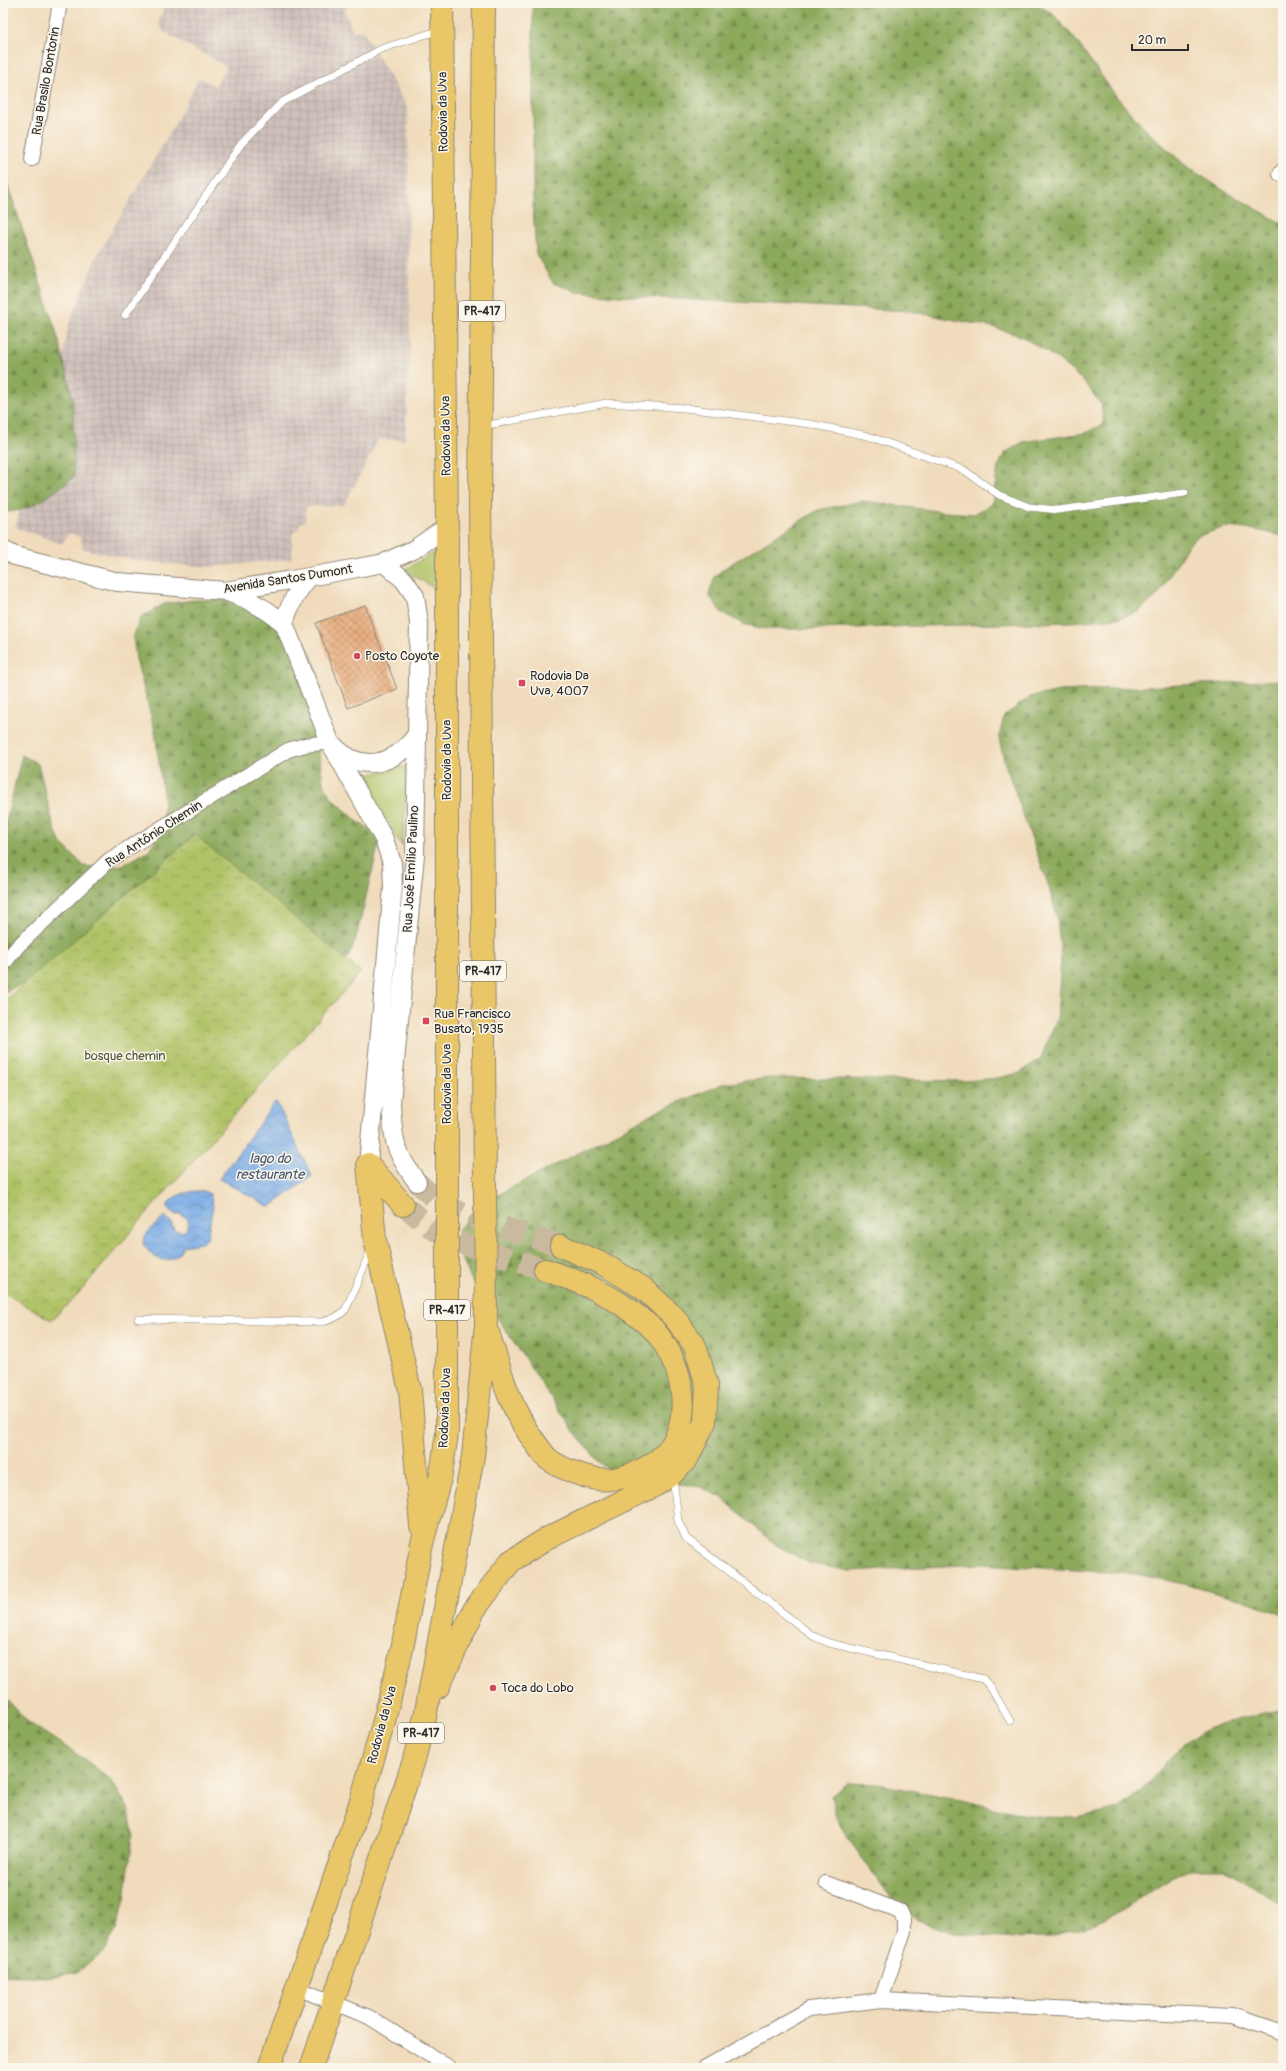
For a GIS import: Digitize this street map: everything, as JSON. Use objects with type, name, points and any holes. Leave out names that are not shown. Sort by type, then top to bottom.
[{"type":"main road","name":"Rodovia da Uva","points":[[269,2068],[361,1801],[384,1721],[402,1649],[422,1543],[440,1474],[447,1434],[447,527],[442,3]]},
{"type":"main road","name":"PR-417","points":[[311,2068],[335,2002],[414,1760],[425,1717],[473,1456],[486,1324],[480,626],[484,3]]},
{"type":"main road","points":[[368,1164],[375,1240],[410,1390],[422,1543]]},
{"type":"main road","points":[[368,1164],[402,1205]]},
{"type":"main road","points":[[425,1717],[474,1610],[511,1561],[548,1538],[656,1485],[672,1474],[687,1459],[705,1422],[707,1385],[695,1346],[675,1318],[643,1288],[603,1264],[561,1246]]},
{"type":"main road","points":[[486,1324],[514,1410],[529,1435],[548,1459],[572,1472],[595,1479],[622,1479],[650,1467],[671,1447],[683,1417],[682,1385],[671,1354],[652,1328],[623,1305],[587,1284],[545,1270]]},
{"type":"street","name":"Rua Brasilo Bontorin","points":[[32,159],[60,3]]},
{"type":"street","name":"Avenida Santos Dumont","points":[[3,550],[15,556],[118,582],[225,591],[384,563],[419,546],[447,527]]},
{"type":"street","name":"Rua José Emílio Paulino","points":[[384,563],[404,580],[415,596],[419,622],[415,737],[414,855],[391,1103],[393,1135],[401,1159],[417,1182]]},
{"type":"street","points":[[225,591],[246,599],[266,610],[284,623],[289,606],[297,591],[309,577]]},
{"type":"street","name":"Rua José Emílio Paulino","points":[[284,623],[330,742],[384,839],[392,863],[393,887],[368,1164]]},
{"type":"street","points":[[330,742],[342,754],[357,761],[374,763],[391,759],[400,753],[415,737]]},
{"type":"street","name":"Rua Antônio Chemin","points":[[3,965],[18,946],[109,860],[288,750],[305,745],[330,742]]},
{"type":"street","points":[[826,1883],[900,1911],[904,1919],[904,1931],[881,2000]]},
{"type":"street","points":[[297,1988],[335,2002],[369,2017],[440,2065]]},
{"type":"street","points":[[704,2068],[809,2009],[881,2000],[1233,2016],[1283,2034]]},
{"type":"lane","points":[[125,315],[241,144],[282,102],[381,49],[442,29]]},
{"type":"lane","points":[[481,426],[607,403],[685,408],[810,424],[868,436],[964,470],[999,495],[1030,507],[1058,510],[1185,493]]},
{"type":"lane","points":[[138,1319],[322,1322],[331,1320],[340,1316],[346,1309],[375,1240]]},
{"type":"lane","points":[[672,1474],[678,1521],[686,1538],[814,1636],[829,1643],[973,1676],[983,1680],[991,1688],[1010,1721]]},
{"type":"shaded area","points":[[166,3],[348,3],[345,12],[353,31],[363,30],[408,109],[410,350],[405,440],[379,439],[344,505],[306,507],[305,523],[300,523],[298,529],[292,534],[292,559],[209,567],[139,561],[83,549],[80,537],[69,533],[62,544],[15,527],[23,501],[41,462],[69,324],[95,259],[174,126],[199,78],[215,86],[227,67],[164,32],[158,23]]},
{"type":"green space","points":[[533,3],[1033,3],[1052,13],[1075,39],[1116,96],[1142,126],[1185,165],[1223,190],[1283,224],[1283,536],[1256,530],[1226,527],[1198,536],[1187,547],[1158,595],[1138,612],[1120,618],[1071,622],[766,629],[743,624],[721,612],[709,595],[715,576],[726,567],[818,510],[863,501],[944,512],[974,514],[992,504],[998,467],[1005,453],[1023,442],[1085,433],[1104,424],[1101,404],[1083,381],[1058,359],[1021,336],[992,327],[909,311],[619,296],[578,292],[553,283],[536,254],[533,207]]},
{"type":"green space","points":[[3,170],[57,334],[73,399],[74,477],[50,495],[32,505],[23,509],[3,512]]},
{"type":"green space","points":[[437,551],[436,589],[404,570]]},
{"type":"green space","points":[[195,600],[227,600],[284,619],[305,641],[317,669],[321,692],[319,755],[323,782],[330,796],[357,821],[381,835],[355,942],[338,979],[53,969],[3,993],[3,833],[22,755],[38,764],[54,827],[60,842],[84,866],[106,868],[125,864],[148,851],[161,831],[164,802],[155,731],[136,659],[133,637],[141,617],[164,604]]},
{"type":"green space","points":[[1283,680],[1283,1615],[1255,1604],[1184,1584],[1136,1574],[982,1564],[850,1571],[809,1563],[776,1545],[721,1497],[696,1485],[638,1483],[614,1474],[598,1461],[573,1430],[470,1277],[458,1248],[459,1229],[474,1210],[494,1197],[662,1109],[722,1084],[769,1078],[966,1081],[998,1078],[1020,1073],[1041,1058],[1057,1018],[1061,957],[1057,918],[1049,887],[1004,761],[999,738],[1004,716],[1030,697],[1060,691]]},
{"type":"green space","points":[[408,766],[402,846],[358,777]]},
{"type":"green space","name":"bosque chemin","points":[[195,835],[361,972],[139,1222],[74,1299],[51,1320],[3,1292],[3,1002]]},
{"type":"green space","points":[[3,1695],[28,1722],[87,1761],[111,1780],[129,1810],[133,1837],[125,1899],[116,1931],[102,1954],[77,1972],[48,1977],[3,1975]]},
{"type":"green space","points":[[1283,1709],[1283,1907],[1237,1875],[1224,1869],[1192,1869],[1170,1879],[1113,1915],[1084,1928],[1046,1937],[1014,1938],[953,1933],[916,1919],[892,1899],[852,1844],[836,1816],[831,1796],[847,1783],[877,1784],[957,1799],[1014,1813],[1045,1817],[1076,1818],[1119,1808],[1142,1790],[1177,1750],[1203,1731],[1228,1721]]},
{"type":"water","name":"lago do restaurante","points":[[276,1101],[312,1176],[270,1207],[219,1179]]},
{"type":"water","points":[[195,1191],[204,1191],[210,1194],[213,1206],[207,1239],[201,1243],[183,1246],[179,1254],[172,1259],[164,1260],[155,1257],[143,1245],[144,1236],[165,1216],[171,1222],[174,1230],[182,1232],[186,1230],[189,1222],[187,1218],[180,1214],[176,1215],[167,1208],[168,1204],[174,1198],[182,1194]]},
{"type":"building","name":"Posto Coyote","points":[[365,605],[397,689],[348,708],[316,623]]},
{"type":"tunnel","points":[[417,1182],[435,1199],[465,1215],[561,1246]]},
{"type":"tunnel","points":[[403,1205],[433,1229],[464,1244],[545,1270]]},
{"type":"place","name":"Posto Coyote","points":[[357,656]]},
{"type":"place","name":"Rodovia Da Uva, 4007","points":[[522,683]]},
{"type":"place","name":"Rua Francisco Busato, 1935","points":[[426,1021]]},
{"type":"place","name":"Toca do Lobo","points":[[493,1688]]}]
